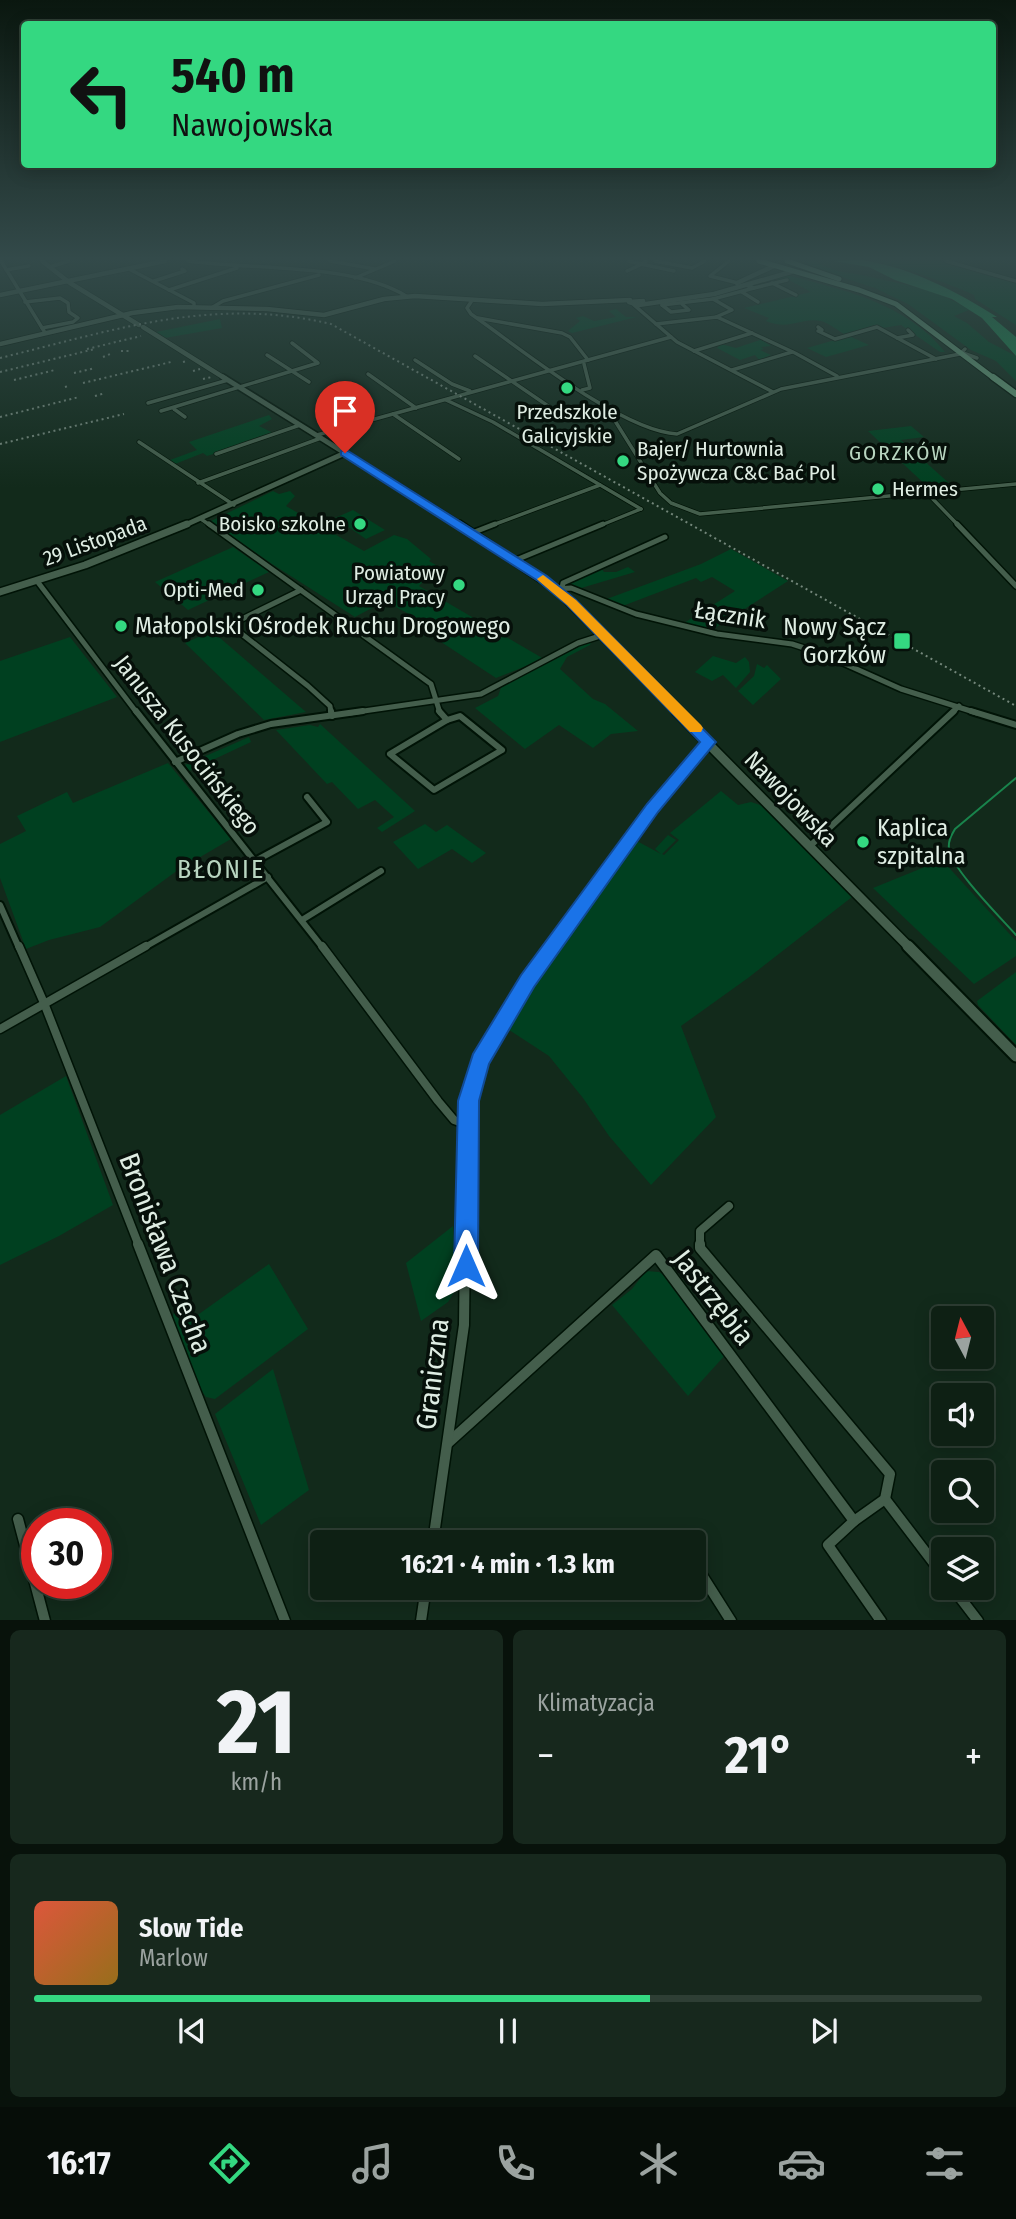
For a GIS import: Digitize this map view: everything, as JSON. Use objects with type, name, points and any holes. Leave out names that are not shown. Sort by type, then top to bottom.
[{"type":"main road","points":[[941,337],[964,353],[977,358],[1016,387]]},
{"type":"main road","points":[[944,337],[1016,394]]},
{"type":"street","points":[[0,344],[25,337]]},
{"type":"street","name":"Nawojowska","points":[[158,337],[559,589],[1016,1056]]},
{"type":"street","points":[[504,337],[607,408],[661,433],[672,435],[773,392],[837,376],[964,353]]},
{"type":"street","points":[[569,337],[586,362],[590,388],[582,390]]},
{"type":"street","points":[[198,484],[362,423],[671,337],[773,392]]},
{"type":"street","points":[[693,351],[740,337]]},
{"type":"street","points":[[760,337],[837,376]]},
{"type":"street","points":[[897,338],[904,337]]},
{"type":"street","points":[[897,338],[934,358],[964,353]]},
{"type":"street","points":[[161,411],[318,363],[292,343]]},
{"type":"street","points":[[951,354],[955,351],[954,346]]},
{"type":"street","points":[[732,370],[792,352]]},
{"type":"street","points":[[267,355],[309,382]]},
{"type":"street","points":[[475,356],[514,380],[554,410]]},
{"type":"street","points":[[415,360],[452,384],[472,392]]},
{"type":"street","points":[[368,374],[416,408]]},
{"type":"street","points":[[148,403],[228,380]]},
{"type":"street","points":[[325,392],[362,423]]},
{"type":"street","points":[[446,400],[493,422],[641,509],[516,560]]},
{"type":"street","points":[[607,408],[660,493],[671,503],[692,512],[708,514],[1016,484]]},
{"type":"street","points":[[174,409],[184,417]]},
{"type":"street","points":[[393,414],[459,459]]},
{"type":"street","points":[[216,454],[300,425]]},
{"type":"street","points":[[139,442],[198,484],[234,505]]},
{"type":"street","name":"29 Listopada","points":[[0,592],[92,562],[201,519],[345,453]]},
{"type":"street","points":[[472,533],[600,485]]},
{"type":"street","points":[[927,493],[1016,586]]},
{"type":"street","points":[[201,519],[431,684],[439,711],[447,720]]},
{"type":"street","points":[[559,589],[563,583],[665,537]]},
{"type":"street","name":"Janusza Kusocińskiego","points":[[37,580],[454,1120],[468,1125]]},
{"type":"street","name":"Łącznik","points":[[559,589],[571,587],[636,614],[717,634],[792,643],[901,689],[1016,725]]},
{"type":"street","points":[[301,590],[236,622],[233,627],[278,661],[278,665],[298,681],[309,686],[310,690],[330,706],[332,716]]},
{"type":"street","points":[[175,762],[256,728],[481,694],[578,643],[603,635]]},
{"type":"street","points":[[810,846],[959,706]]},
{"type":"street","points":[[460,716],[502,750],[434,790],[390,754],[447,720],[460,716]]},
{"type":"street","name":"Graniczna","points":[[435,1530],[465,1314],[468,1101],[480,1061],[508,1011],[653,808],[709,742]]},
{"type":"street","points":[[255,861],[327,822],[307,797]]},
{"type":"street","points":[[302,920],[381,871]]},
{"type":"street","points":[[0,1029],[268,877]]},
{"type":"street","name":"Bronisława Czecha","points":[[0,905],[44,1003],[285,1620]]},
{"type":"street","name":"Jastrzębia","points":[[729,1206],[700,1231],[700,1248],[890,1474],[885,1499]]},
{"type":"street","name":"Jastrzębia","points":[[447,1444],[656,1255],[854,1521]]},
{"type":"street","points":[[881,1620],[828,1545],[854,1521],[885,1499],[931,1559]]},
{"type":"street","points":[[18,1519],[45,1620]]},
{"type":"street","points":[[706,1581],[731,1620]]},
{"type":"street","points":[[421,1620],[424,1600]]},
{"type":"street","points":[[962,1600],[978,1620]]},
{"type":"shaded area","points":[[754,337],[771,346],[761,347],[764,349],[760,350],[771,355],[759,360],[755,355],[740,360],[717,348],[721,344],[736,348],[760,340]]},
{"type":"shaded area","points":[[847,337],[869,345],[826,357],[807,348]]},
{"type":"shaded area","points":[[918,337],[931,337],[945,352],[940,352]]},
{"type":"shaded area","points":[[953,337],[983,337],[1016,356],[1016,381],[996,361],[971,350]]},
{"type":"shaded area","points":[[999,337],[1016,337],[1016,356]]},
{"type":"shaded area","points":[[269,415],[272,419],[259,426],[275,434],[207,456],[203,453],[175,464],[170,460],[197,450],[189,442]]},
{"type":"shaded area","points":[[911,426],[924,437],[901,440],[951,485],[929,488],[868,431]]},
{"type":"shaded area","points":[[273,491],[279,494],[290,491],[295,496],[286,506],[364,551],[394,535],[407,539],[431,559],[429,561],[441,568],[430,574],[419,586],[544,659],[496,678],[438,640],[440,631],[385,601],[355,617],[211,521]]},
{"type":"shaded area","name":"Boisko szkolne","points":[[353,510],[385,530],[366,539],[335,518]]},
{"type":"shaded area","points":[[233,547],[269,572],[188,610],[155,582]]},
{"type":"shaded area","points":[[731,549],[788,581],[712,630],[684,623],[735,591],[712,577],[701,582],[696,578],[620,607],[604,600],[701,564]]},
{"type":"shaded area","points":[[628,567],[635,572],[578,589],[564,584],[601,568],[604,572],[616,572]]},
{"type":"shaded area","points":[[212,631],[306,712],[264,720],[185,643]]},
{"type":"shaded area","points":[[70,637],[117,697],[0,742],[0,661]]},
{"type":"shaded area","points":[[592,640],[590,645],[567,657],[560,669],[593,699],[605,704],[638,731],[611,734],[593,748],[559,725],[525,749],[475,708],[498,696],[502,685]]},
{"type":"shaded area","points":[[713,656],[736,663],[745,657],[749,662],[750,672],[736,688],[723,675],[712,681],[695,672]]},
{"type":"shaded area","points":[[757,664],[764,668],[767,665],[781,679],[753,705],[738,691],[754,676]]},
{"type":"shaded area","points":[[320,724],[415,811],[382,832],[377,828],[394,817],[375,800],[358,809],[332,782],[327,784],[276,730],[310,725],[318,727]]},
{"type":"shaded area","points":[[249,737],[251,742],[189,771],[185,765]]},
{"type":"shaded area","points":[[168,763],[231,839],[178,870],[100,927],[26,949],[0,878],[0,844],[26,831],[17,816],[67,792],[73,803]]},
{"type":"shaded area","points":[[721,791],[738,805],[751,802],[763,806],[852,897],[681,1026],[716,1117],[651,1185],[609,1136],[549,1056],[506,1028],[555,950],[635,840],[661,854],[655,849],[668,835],[676,840],[662,854],[664,855],[679,840],[670,833]]},
{"type":"shaded area","points":[[425,824],[436,832],[447,825],[486,853],[472,863],[452,849],[418,869],[393,842]]},
{"type":"shaded area","points":[[942,860],[1016,941],[1016,956],[974,984],[873,888]]},
{"type":"shaded area","points":[[1016,972],[1016,1045],[977,1001]]},
{"type":"shaded area","points":[[66,1076],[113,1205],[0,1265],[0,1115]]},
{"type":"shaded area","points":[[453,1226],[456,1289],[448,1302],[421,1321],[406,1263]]},
{"type":"shaded area","points":[[269,1264],[308,1329],[215,1399],[206,1397],[198,1386],[172,1318],[177,1305],[185,1324]]},
{"type":"shaded area","points":[[646,1271],[659,1272],[669,1278],[727,1353],[688,1396],[612,1305],[632,1289]]},
{"type":"shaded area","points":[[273,1369],[309,1490],[261,1525],[215,1414]]},
{"type":"waterway","name":"Łącznik","points":[[1016,778],[955,829],[949,846],[952,857],[967,880],[1016,935]]},
{"type":"railway","points":[[0,358],[85,337]]},
{"type":"railway","points":[[87,349],[139,337]]},
{"type":"railway","points":[[354,337],[1016,706]]},
{"type":"railway","points":[[0,372],[95,349]]},
{"type":"railway","points":[[121,351],[132,351]]},
{"type":"railway","points":[[103,357],[110,354]]},
{"type":"railway","points":[[183,362],[187,361]]},
{"type":"railway","points":[[83,383],[171,362]]},
{"type":"railway","points":[[74,373],[95,368]]},
{"type":"railway","points":[[193,371],[200,369]]},
{"type":"railway","points":[[14,380],[55,370]]},
{"type":"railway","points":[[203,379],[212,377]]},
{"type":"railway","points":[[95,396],[105,393]]},
{"type":"railway","points":[[0,417],[79,397]]},
{"type":"railway","points":[[0,444],[124,414]]},
{"type":"slow traffic","points":[[543,579],[572,603],[695,728]]},
{"type":"place","name":"Przedszkole Galicyjskie","points":[[567,388]]},
{"type":"place","name":"Bajer/ Hurtownia Spożywcza C&C Bać Pol","points":[[623,461]]},
{"type":"place","name":"Hermes","points":[[878,489]]},
{"type":"place","name":"Boisko szkolne","points":[[360,524]]},
{"type":"place","name":"Powiatowy Urząd Pracy","points":[[459,585]]},
{"type":"place","name":"Opti-Med","points":[[258,590]]},
{"type":"place","name":"Małopolski Ośrodek Ruchu Drogowego","points":[[121,626]]},
{"type":"place","name":"Nowy Sącz Gorzków","points":[[902,641]]},
{"type":"place","name":"Kaplica szpitalna","points":[[863,842]]},
{"type":"district","name":"GORZKÓW","points":[[899,453]]},
{"type":"district","name":"BŁONIE","points":[[221,869]]},
{"type":"route","points":[[345,453],[543,578],[572,603],[709,742],[653,808],[527,981],[480,1061],[468,1101],[466,1266]]}]
